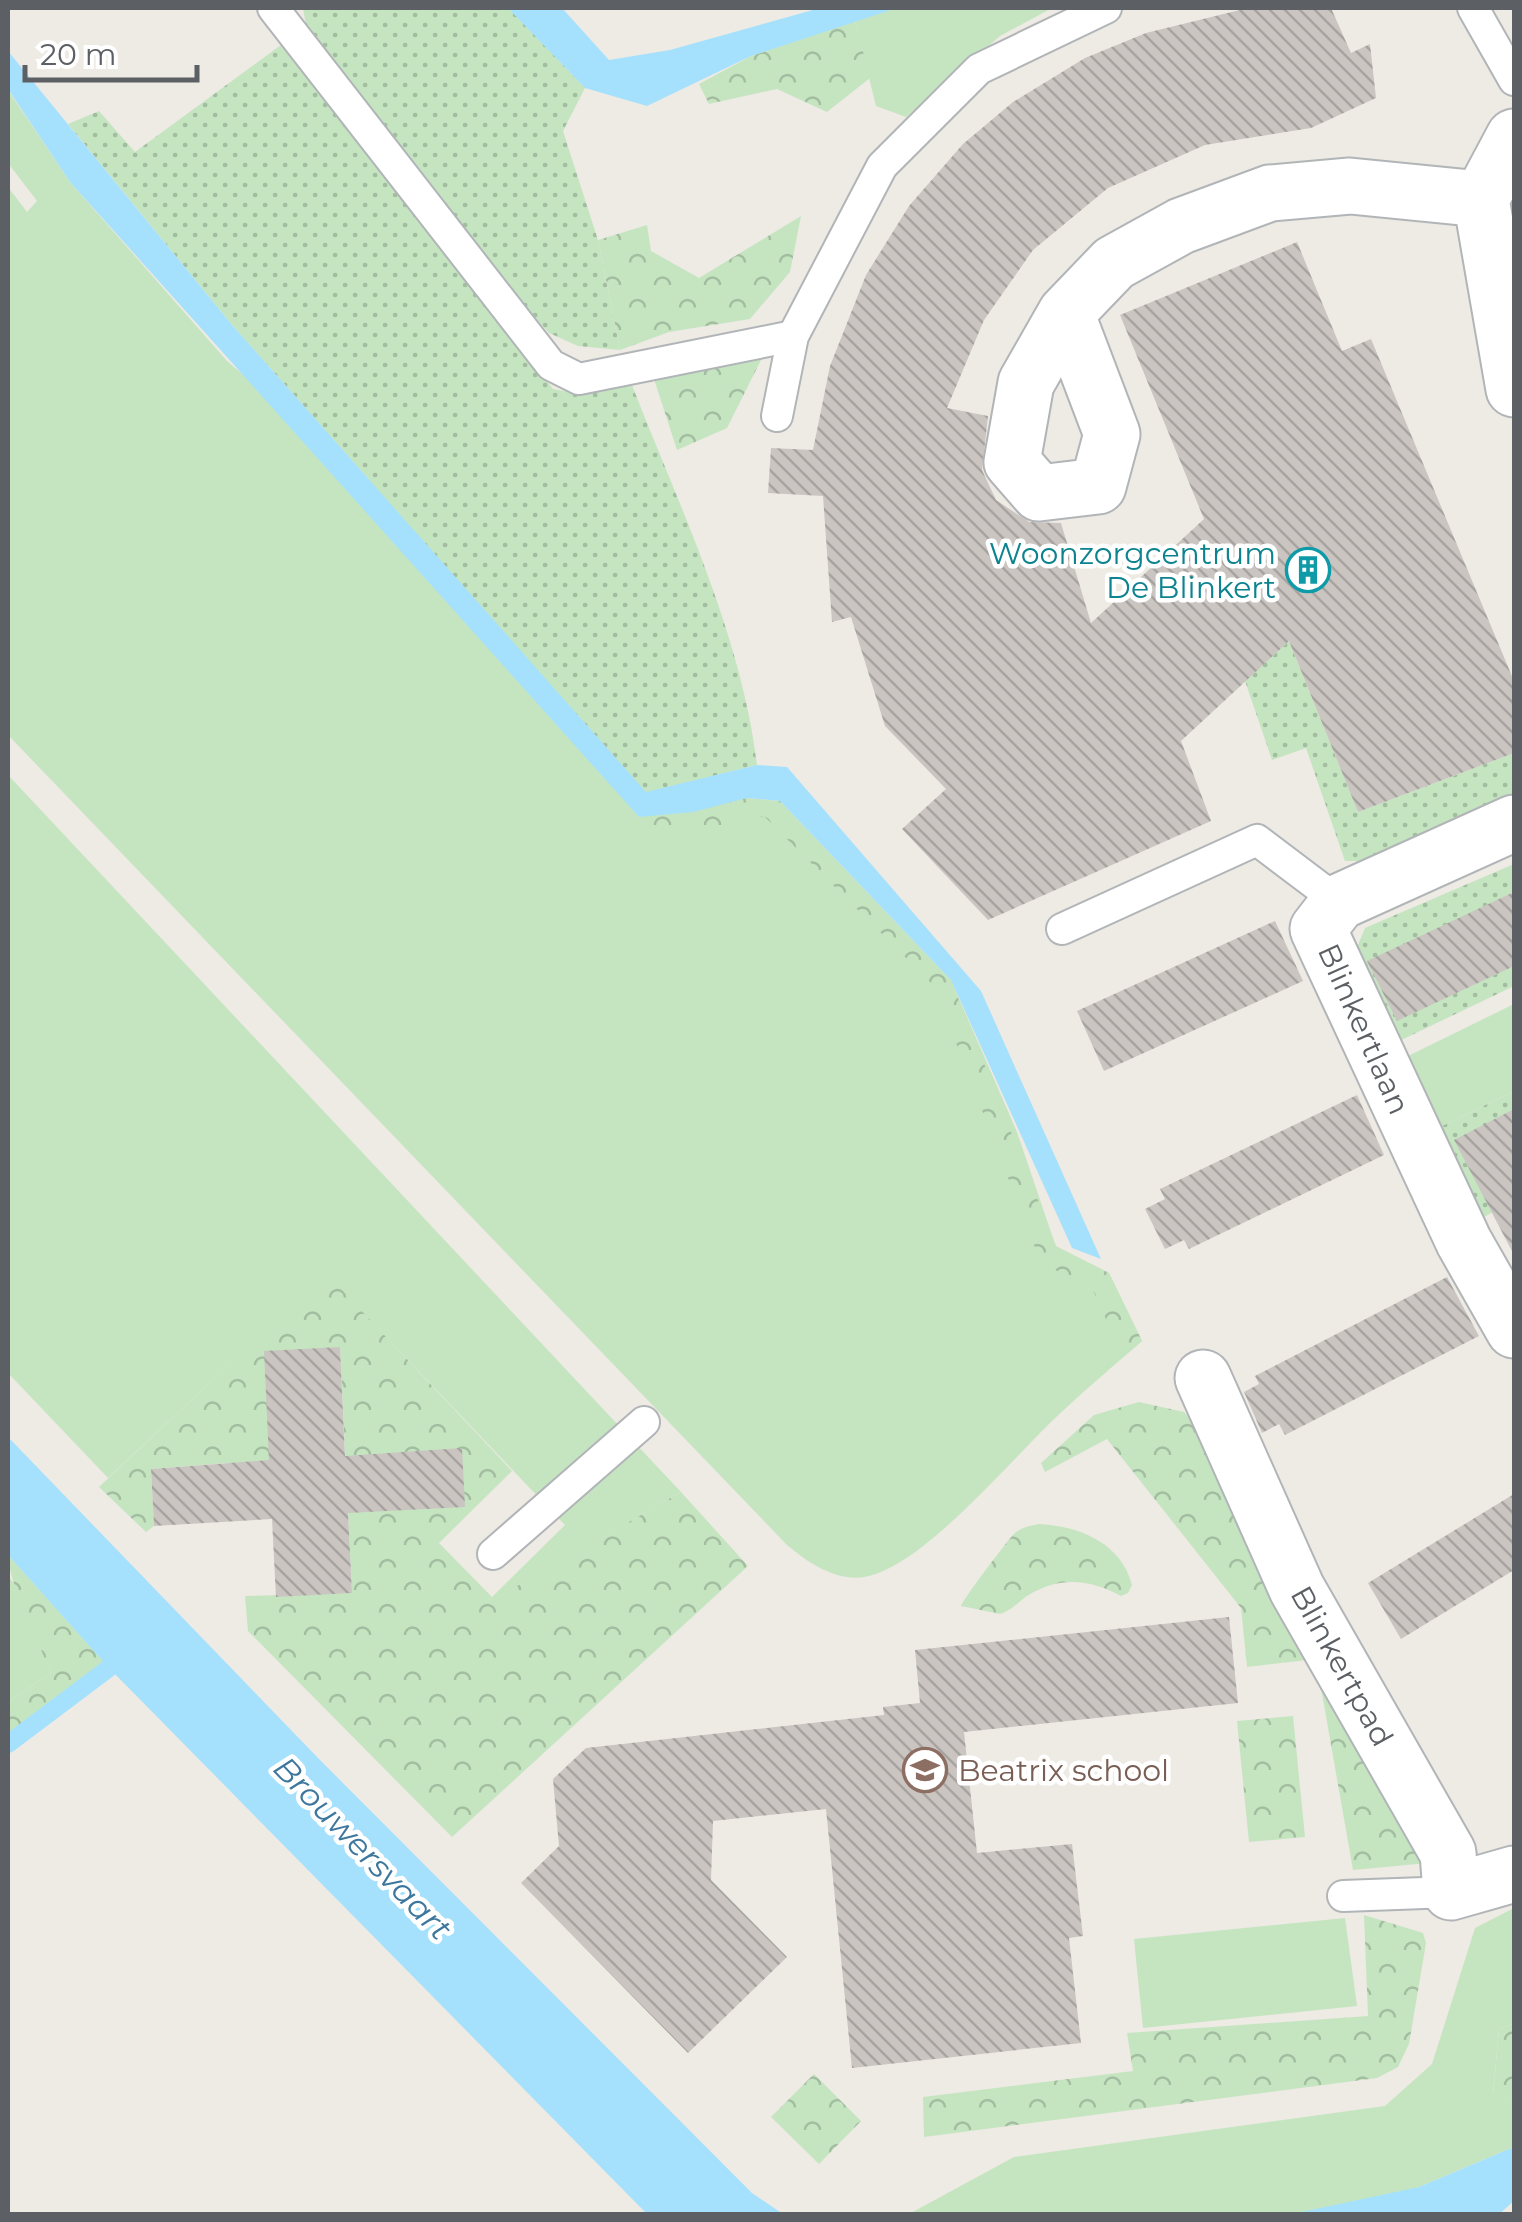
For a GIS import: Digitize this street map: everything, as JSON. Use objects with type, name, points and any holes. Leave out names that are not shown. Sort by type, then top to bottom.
[{"type":"street","points":[[1514,137],[1481,200],[1514,388]]},
{"type":"street","points":[[1066,313],[1114,263],[1182,226],[1270,194],[1350,186],[1481,200]]},
{"type":"street","name":"Blinkertlaan","points":[[1514,823],[1340,902],[1318,929],[1464,1242],[1514,1330]]},
{"type":"street","name":"Blinkertpad","points":[[1203,1378],[1297,1589],[1448,1853],[1451,1892]]},
{"type":"street","points":[[1451,1892],[1514,1874]]},
{"type":"lane","points":[[777,416],[794,336],[882,166],[979,69],[1106,8]]},
{"type":"lane","points":[[1473,8],[1514,80]]},
{"type":"lane","points":[[276,10],[551,366],[579,379],[794,336]]},
{"type":"lane","points":[[1062,929],[1257,840],[1340,902]]},
{"type":"lane","points":[[493,1554],[644,1422]]},
{"type":"lane","points":[[1342,1896],[1451,1892]]},
{"type":"green space","points":[[303,8],[509,8],[585,88],[563,131],[598,240],[620,350],[578,346],[549,333],[498,275],[307,31]]},
{"type":"green space","points":[[896,8],[1052,8],[1000,36],[906,117],[876,106],[855,21]]},
{"type":"green space","points":[[855,21],[870,78],[827,112],[777,89],[709,104],[699,84],[751,56]]},
{"type":"green space","points":[[281,45],[553,389],[585,395],[630,380],[722,617],[749,715],[757,765],[646,793],[232,325],[68,124],[99,111],[135,152]]},
{"type":"green space","points":[[8,90],[70,182],[227,361],[747,798],[951,980],[1017,1132],[1056,1247],[1109,1273],[1142,1341],[1061,1413],[939,1533],[891,1567],[869,1576],[846,1577],[813,1564],[786,1544],[8,735],[8,187],[27,212],[37,201],[8,163]]},
{"type":"green space","points":[[801,216],[790,272],[750,319],[669,332],[620,350],[598,240],[647,225],[651,251],[699,278]]},
{"type":"green space","points":[[766,350],[727,428],[677,450],[654,379]]},
{"type":"green space","points":[[1289,641],[1358,812],[1514,753],[1514,806],[1390,861],[1345,861],[1306,748],[1272,760],[1245,681]]},
{"type":"green space","points":[[8,775],[681,1492],[482,1607],[565,1525],[326,1274],[108,1478],[8,1373]]},
{"type":"green space","points":[[747,798],[780,801],[951,980],[1056,1246],[1109,1273],[1142,1341],[1123,1357],[1092,1288],[1041,1263],[934,986],[764,816],[659,838],[647,819]]},
{"type":"green space","points":[[1514,864],[1514,986],[1393,1044],[1353,957],[1365,928]]},
{"type":"green space","points":[[1514,1004],[1514,1091],[1436,1129],[1404,1058]]},
{"type":"green space","points":[[1514,1091],[1514,1201],[1482,1218],[1436,1129]]},
{"type":"green space","points":[[326,1273],[512,1471],[439,1543],[492,1597],[486,1604],[681,1492],[748,1566],[452,1837],[248,1631],[245,1596],[352,1593],[340,1348],[270,1470],[226,1463],[151,1469],[154,1526],[146,1532],[99,1487]]},
{"type":"green space","points":[[1139,1402],[1184,1412],[1207,1438],[1428,1863],[1353,1870],[1316,1659],[1247,1667],[1241,1608],[1107,1439],[1045,1472],[1041,1463],[1094,1415]]},
{"type":"green space","points":[[1039,1524],[1083,1533],[1108,1547],[1126,1570],[1132,1585],[1128,1593],[1121,1596],[1074,1582],[1039,1590],[1000,1614],[961,1606],[1015,1533]]},
{"type":"green space","points":[[8,1555],[104,1662],[8,1734],[8,1702],[51,1673],[18,1596]]},
{"type":"green space","points":[[8,1576],[19,1590],[51,1673],[8,1702]]},
{"type":"green space","points":[[1293,1716],[1305,1837],[1249,1842],[1237,1721]]},
{"type":"green space","points":[[1514,1908],[1514,2023],[1499,2029],[1493,2094],[1514,2103],[1514,2147],[1419,2187],[1316,2213],[909,2214],[1014,2157],[1385,2106],[1432,2064],[1475,1928]]},
{"type":"green space","points":[[1364,1915],[1423,1933],[1426,1943],[1409,2044],[1398,2067],[1377,2078],[924,2137],[923,2097],[1133,2071],[1127,2033],[1368,2016]]},
{"type":"green space","points":[[1345,1918],[1357,2006],[1143,2028],[1134,1939]]},
{"type":"green space","points":[[1514,2023],[1514,2103],[1493,2095],[1499,2029]]},
{"type":"green space","points":[[814,2074],[861,2121],[819,2164],[771,2117]]},
{"type":"water","points":[[508,8],[562,8],[609,60],[670,50],[820,8],[897,8],[751,56],[647,106],[585,88]]},
{"type":"water","points":[[8,51],[232,325],[646,792],[757,765],[787,767],[981,991],[1101,1259],[1072,1248],[951,980],[780,801],[747,798],[693,812],[639,817],[70,182],[8,89]]},
{"type":"water","name":"Brouwersvaart","points":[[8,1437],[319,1759],[752,2193],[783,2214],[647,2214],[109,1668],[8,1555]]},
{"type":"water","points":[[1514,2147],[1514,2201],[1499,2214],[1292,2214],[1419,2187]]},
{"type":"building","name":"Woonzorgcentrum De Blinkert","points":[[1248,8],[1331,8],[1351,53],[1370,44],[1376,98],[1311,128],[1205,145],[1108,188],[1033,250],[984,320],[947,408],[988,416],[982,470],[996,500],[1029,522],[1061,523],[1091,623],[1204,519],[1120,315],[1297,242],[1342,351],[1371,339],[1514,681],[1514,753],[1358,812],[1289,641],[1181,741],[1211,821],[988,920],[902,829],[946,789],[885,726],[851,617],[832,622],[823,496],[768,493],[771,448],[813,450],[830,366],[866,275],[909,206],[963,144],[1013,102],[1085,58],[1146,33]]},
{"type":"building","points":[[1514,892],[1514,966],[1397,1021],[1367,961]]},
{"type":"building","points":[[1275,921],[1303,981],[1104,1071],[1077,1011]]},
{"type":"building","points":[[1357,1095],[1384,1155],[1189,1249],[1184,1240],[1165,1249],[1145,1209],[1165,1199],[1160,1189]]},
{"type":"building","points":[[1514,1109],[1514,1255],[1454,1140]]},
{"type":"building","points":[[1447,1277],[1479,1336],[1285,1435],[1279,1424],[1262,1433],[1244,1392],[1259,1384],[1255,1376]]},
{"type":"building","points":[[340,1347],[345,1456],[462,1448],[465,1507],[348,1513],[352,1593],[276,1597],[272,1519],[154,1526],[151,1469],[269,1460],[264,1351]]},
{"type":"building","points":[[1514,1494],[1514,1570],[1401,1639],[1368,1583]]},
{"type":"building","points":[[1229,1617],[1238,1703],[964,1732],[977,1853],[1072,1844],[1083,1936],[1069,1938],[1081,2043],[852,2068],[826,1809],[713,1821],[711,1880],[787,1957],[688,2053],[521,1883],[559,1846],[553,1779],[586,1748],[884,1715],[883,1707],[920,1703],[915,1650]]},
{"type":"waterway","points":[[8,1744],[109,1668]]},
{"type":"place","name":"Woonzorgcentrum De Blinkert","points":[[1308,570]]},
{"type":"place","name":"Beatrix school","points":[[925,1770]]}]
